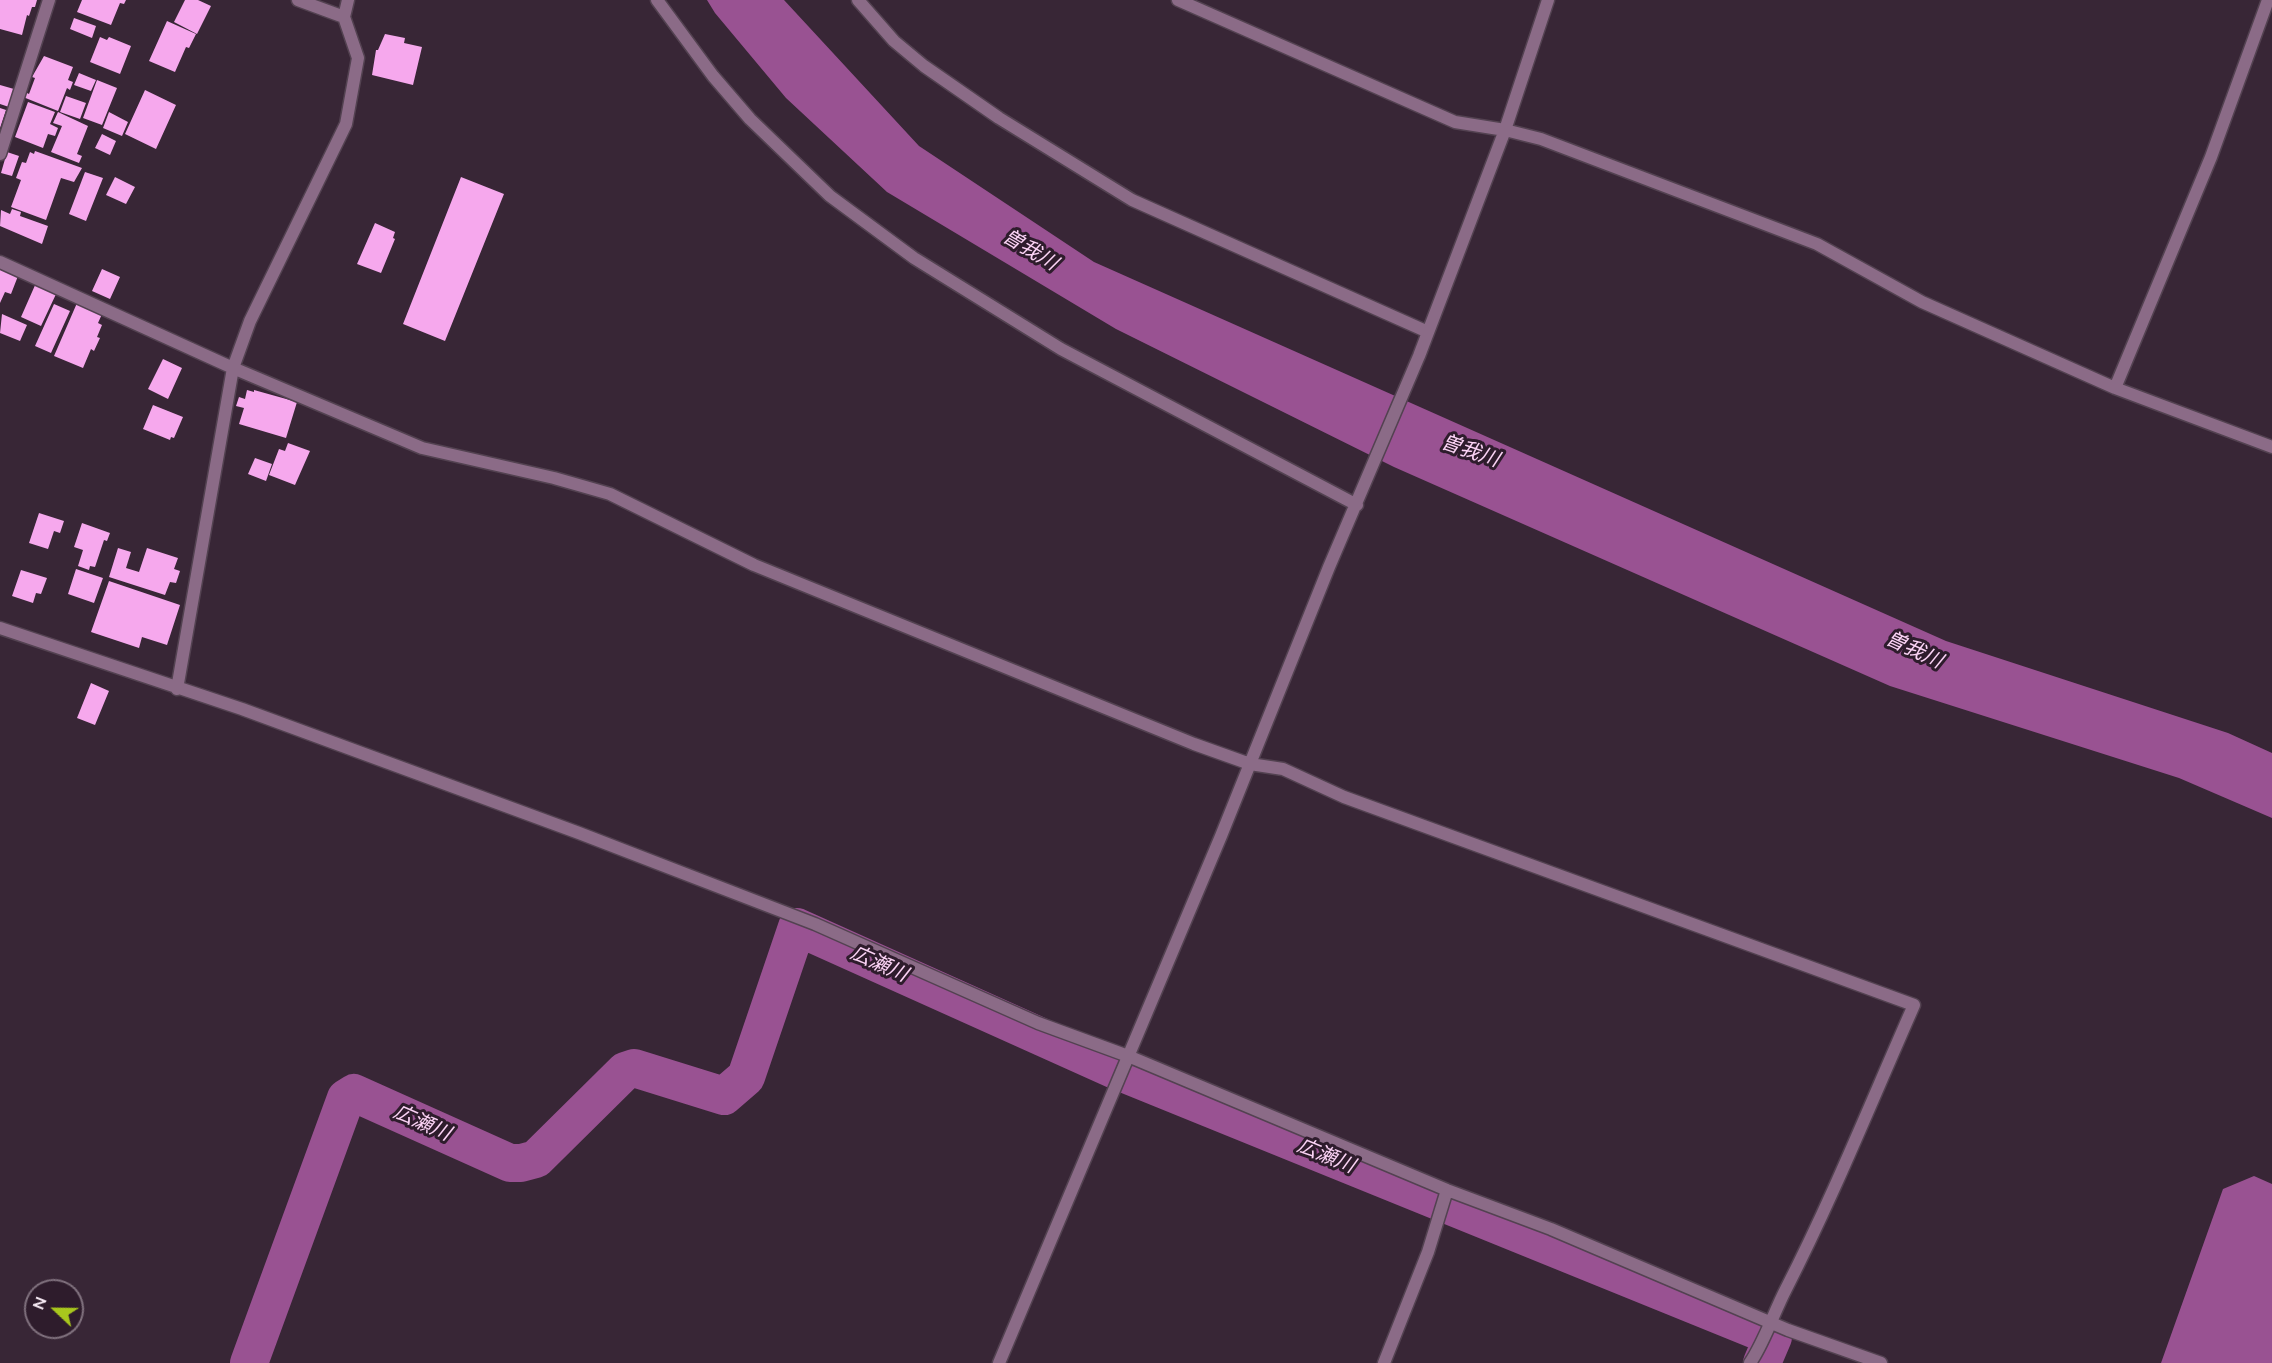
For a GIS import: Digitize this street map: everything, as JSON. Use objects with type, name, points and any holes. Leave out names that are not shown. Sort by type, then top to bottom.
[{"type":"street","points":[[0,154],[49,0]]},
{"type":"street","points":[[298,0],[344,17]]},
{"type":"street","points":[[177,689],[233,368],[250,321],[346,124],[358,57],[344,17],[348,0]]},
{"type":"street","points":[[657,0],[712,76],[750,119],[830,196],[914,258],[1061,349],[1357,505]]},
{"type":"street","points":[[858,0],[894,41],[924,66],[999,118],[1132,200],[1428,332]]},
{"type":"street","points":[[1178,0],[1455,122],[1505,130],[1541,139],[1817,244],[1922,302],[2115,388],[2272,447]]},
{"type":"street","points":[[999,1363],[1250,764],[1329,567],[1419,356],[1505,130],[1548,0]]},
{"type":"street","points":[[2115,388],[2211,157],[2266,2]]},
{"type":"street","points":[[0,262],[233,368],[422,448],[554,478],[610,494],[754,564],[1194,744],[1250,764],[1283,769],[1344,796],[1914,1005],[1806,1249],[1750,1363]]},
{"type":"street","points":[[0,628],[242,709],[579,833],[804,920],[1038,1023],[1128,1056],[1447,1190],[1551,1229],[1788,1330],[1881,1363]]},
{"type":"street","points":[[1384,1363],[1428,1252],[1447,1190]]},
{"type":"water","name":"曽我川","points":[[707,0],[784,0],[919,146],[1094,262],[1946,641],[2228,733],[2272,753],[2272,818],[2179,778],[1890,686],[1394,467],[1116,329],[887,192],[786,98],[715,13]]},
{"type":"water","points":[[2254,1176],[2272,1184],[2272,1363],[2161,1363],[2223,1189]]},
{"type":"building","points":[[0,0],[37,0],[29,16],[27,15],[22,35],[0,29]]},
{"type":"building","points":[[82,0],[126,0],[124,4],[120,3],[111,25],[77,12]]},
{"type":"building","points":[[185,0],[198,0],[211,6],[197,34],[174,22]]},
{"type":"building","points":[[74,18],[96,26],[92,38],[70,29]]},
{"type":"building","points":[[167,21],[196,34],[189,48],[186,47],[175,72],[149,61]]},
{"type":"building","points":[[385,34],[405,38],[404,43],[422,47],[413,85],[372,75],[376,50]]},
{"type":"building","points":[[100,37],[107,40],[109,37],[131,46],[120,74],[90,62]]},
{"type":"building","points":[[44,56],[73,67],[68,80],[73,82],[70,90],[67,88],[58,111],[23,97],[25,92],[29,94],[35,78],[32,77]]},
{"type":"building","points":[[79,73],[96,80],[91,91],[74,85]]},
{"type":"building","points":[[97,80],[117,88],[102,125],[83,118]]},
{"type":"building","points":[[0,85],[14,89],[9,107],[0,104]]},
{"type":"building","points":[[145,90],[176,105],[156,149],[125,134]]},
{"type":"building","points":[[66,96],[86,103],[80,119],[60,112]]},
{"type":"building","points":[[28,102],[55,112],[50,124],[58,128],[55,136],[48,134],[43,148],[15,137]]},
{"type":"building","points":[[0,108],[6,110],[0,128]]},
{"type":"building","points":[[58,112],[88,126],[77,154],[82,156],[79,163],[51,152],[62,126],[53,123]]},
{"type":"building","points":[[109,112],[128,122],[122,136],[103,128]]},
{"type":"building","points":[[102,134],[116,141],[110,155],[95,148]]},
{"type":"building","points":[[35,151],[82,168],[74,182],[61,178],[46,220],[11,207],[21,180],[16,178],[22,162],[26,163],[30,152],[34,154]]},
{"type":"building","points":[[7,152],[19,156],[12,176],[1,173]]},
{"type":"building","points":[[85,172],[103,178],[86,221],[69,214]]},
{"type":"building","points":[[115,177],[135,187],[126,204],[106,195]]},
{"type":"building","points":[[461,177],[504,194],[445,341],[403,324]]},
{"type":"building","points":[[12,209],[21,212],[20,216],[48,226],[42,244],[0,226],[1,210],[10,214]]},
{"type":"building","points":[[375,223],[395,232],[393,238],[395,239],[381,273],[357,264]]},
{"type":"building","points":[[0,269],[18,276],[11,294],[5,292],[0,303]]},
{"type":"building","points":[[102,269],[120,277],[110,299],[92,291]]},
{"type":"building","points":[[36,283],[57,292],[41,326],[21,317]]},
{"type":"building","points":[[77,303],[102,314],[98,323],[102,325],[97,337],[100,338],[94,351],[91,349],[83,368],[54,356]]},
{"type":"building","points":[[54,304],[70,311],[51,353],[35,346]]},
{"type":"building","points":[[2,314],[27,325],[20,341],[0,333]]},
{"type":"building","points":[[163,359],[182,368],[168,399],[148,389]]},
{"type":"building","points":[[247,390],[297,402],[286,438],[239,424],[244,408],[236,406],[239,397],[245,399]]},
{"type":"building","points":[[153,405],[183,417],[174,438],[171,437],[170,440],[143,429]]},
{"type":"building","points":[[288,443],[310,451],[295,485],[269,475],[279,449],[285,451]]},
{"type":"building","points":[[255,458],[272,464],[266,481],[248,474]]},
{"type":"building","points":[[39,513],[64,521],[60,533],[54,531],[48,549],[29,543]]},
{"type":"building","points":[[82,523],[110,533],[107,541],[104,540],[95,567],[90,566],[89,570],[78,566],[83,550],[74,547]]},
{"type":"building","points":[[118,548],[131,552],[126,568],[139,572],[147,548],[178,558],[174,569],[180,571],[176,583],[170,582],[165,595],[109,577]]},
{"type":"building","points":[[76,569],[103,578],[94,603],[68,594]]},
{"type":"building","points":[[21,570],[47,578],[41,594],[36,593],[33,603],[12,596]]},
{"type":"building","points":[[109,581],[180,605],[167,645],[142,637],[139,648],[91,632]]},
{"type":"building","points":[[91,683],[109,691],[95,725],[77,718]]},
{"type":"waterway","name":"広瀬川","points":[[249,1363],[346,1098],[354,1093],[510,1163],[521,1163],[536,1159],[625,1071],[634,1068],[724,1096],[746,1077],[797,927],[1115,1070],[1773,1337],[1762,1363]]}]
